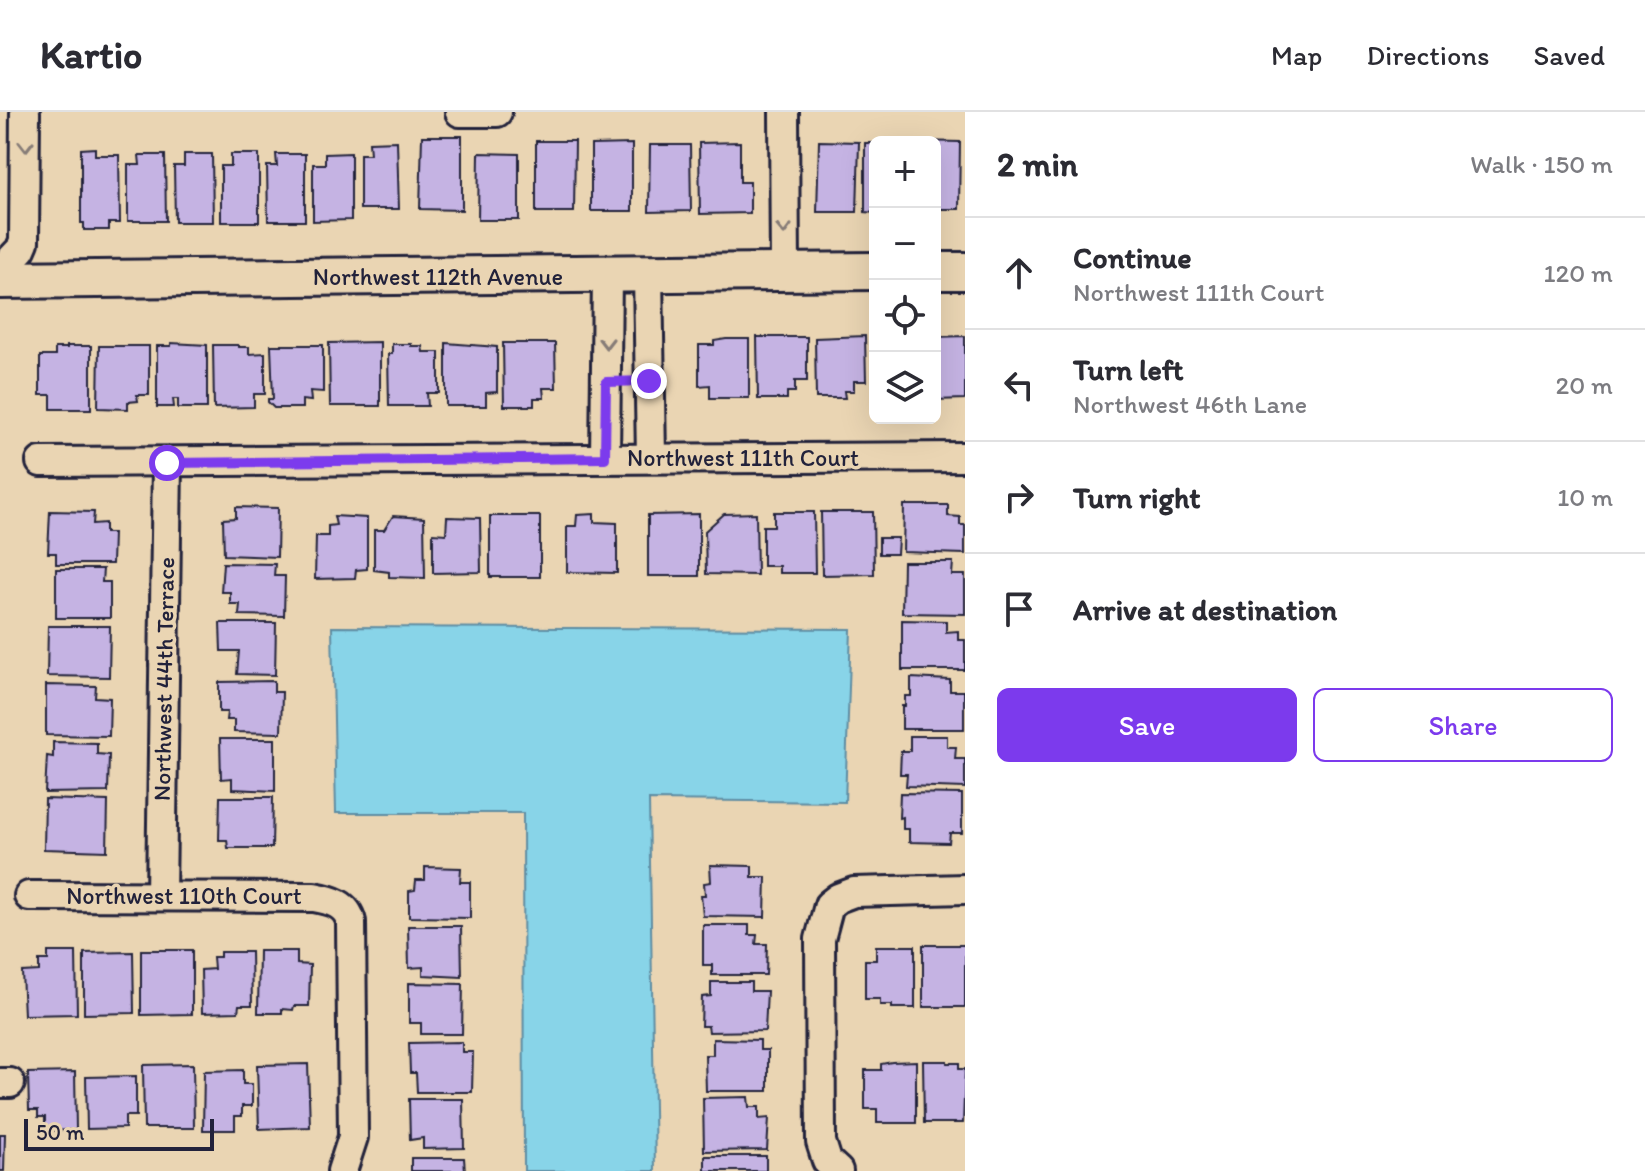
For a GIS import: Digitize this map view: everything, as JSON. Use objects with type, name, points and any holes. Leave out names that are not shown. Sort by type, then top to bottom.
[{"type":"street","points":[[0,271],[24,242],[25,112]]},
{"type":"street","points":[[460,112],[497,112]]},
{"type":"street","points":[[784,112],[785,272]]},
{"type":"street","name":"Northwest 112th Avenue","points":[[0,280],[869,271]]},
{"type":"street","points":[[941,271],[965,271]]},
{"type":"street","points":[[648,274],[651,458]]},
{"type":"street","points":[[605,458],[607,275]]},
{"type":"street","points":[[606,382],[649,381]]},
{"type":"street","name":"Northwest 111th Court","points":[[41,462],[965,457]]},
{"type":"street","name":"Northwest 44th Terrace","points":[[161,895],[167,463]]},
{"type":"street","points":[[838,1171],[827,1161],[821,1142],[820,939],[829,905],[854,892],[965,889]]},
{"type":"street","name":"Northwest 110th Court","points":[[29,896],[314,897],[339,904],[349,914],[351,922],[353,1137],[342,1171]]},
{"type":"water","points":[[332,627],[851,629],[845,802],[649,800],[655,1171],[524,1171],[523,813],[336,813]]},
{"type":"building","points":[[422,136],[462,136],[462,210],[420,209]]},
{"type":"building","points":[[397,141],[399,209],[360,209],[360,154],[370,154],[369,142]]},
{"type":"building","points":[[536,141],[575,141],[574,212],[536,212]]},
{"type":"building","points":[[819,141],[859,142],[857,212],[817,212]]},
{"type":"building","points":[[740,142],[740,182],[750,182],[750,213],[700,214],[699,143]]},
{"type":"building","points":[[941,142],[960,142],[959,209],[941,209]]},
{"type":"building","points":[[865,143],[869,143],[869,212],[865,212]]},
{"type":"building","points":[[632,144],[632,211],[591,211],[591,145]]},
{"type":"building","points":[[650,145],[690,145],[691,211],[649,212]]},
{"type":"building","points":[[95,148],[95,155],[119,155],[120,223],[109,223],[109,230],[84,230],[84,223],[81,223],[81,149]]},
{"type":"building","points":[[351,153],[351,220],[313,221],[313,164],[325,164],[325,154]]},
{"type":"building","points":[[479,153],[519,154],[519,220],[478,220]]},
{"type":"building","points":[[184,154],[212,154],[213,222],[175,222],[174,166],[184,166]]},
{"type":"building","points":[[231,154],[259,154],[259,222],[221,222],[221,166],[231,166]]},
{"type":"building","points":[[276,154],[305,154],[305,221],[268,221],[267,166],[277,166]]},
{"type":"building","points":[[139,155],[165,155],[166,221],[128,221],[128,165],[140,165]]},
{"type":"building","points":[[865,336],[866,381],[854,381],[854,391],[844,391],[845,398],[816,398],[815,338]]},
{"type":"building","points":[[965,336],[965,399],[941,400],[941,337]]},
{"type":"building","points":[[757,337],[807,337],[807,381],[795,381],[795,392],[787,392],[787,399],[758,399]]},
{"type":"building","points":[[749,339],[749,398],[710,398],[710,385],[699,386],[699,345],[714,345],[714,341]]},
{"type":"building","points":[[380,342],[380,406],[330,406],[329,343]]},
{"type":"building","points":[[171,343],[207,345],[207,408],[178,408],[178,399],[173,399],[174,407],[157,407],[157,346],[171,346]]},
{"type":"building","points":[[446,343],[497,347],[497,392],[486,393],[486,406],[446,406]]},
{"type":"building","points":[[503,343],[555,343],[556,388],[543,388],[544,398],[534,398],[534,406],[504,406]]},
{"type":"building","points":[[392,344],[411,344],[422,346],[423,352],[439,352],[439,393],[427,393],[428,406],[389,406],[388,354],[392,354]]},
{"type":"building","points":[[213,345],[238,345],[249,347],[249,354],[265,353],[265,394],[254,394],[254,407],[214,408]]},
{"type":"building","points":[[271,345],[323,345],[323,392],[310,391],[311,401],[302,400],[302,408],[274,408],[268,402],[268,399],[273,399]]},
{"type":"building","points":[[91,346],[91,409],[51,409],[51,395],[40,395],[40,356],[55,356],[55,348]]},
{"type":"building","points":[[99,346],[149,346],[149,395],[137,395],[138,401],[128,402],[128,409],[98,408]]},
{"type":"building","points":[[904,505],[948,505],[948,516],[960,517],[960,525],[965,525],[965,554],[903,552]]},
{"type":"building","points":[[236,507],[278,508],[277,557],[224,555],[223,519],[236,518]]},
{"type":"building","points":[[50,511],[94,512],[93,524],[105,523],[105,533],[113,533],[112,564],[56,564],[56,553],[48,553]]},
{"type":"building","points":[[774,512],[814,512],[815,573],[779,573],[779,566],[763,566],[763,526],[774,526]]},
{"type":"building","points":[[821,512],[873,512],[874,574],[822,575]]},
{"type":"building","points":[[756,513],[757,575],[706,574],[705,531],[724,514]]},
{"type":"building","points":[[594,514],[594,522],[617,523],[617,573],[567,572],[567,526],[576,526],[577,515]]},
{"type":"building","points":[[699,514],[699,576],[648,576],[648,515]]},
{"type":"building","points":[[334,516],[367,518],[367,569],[356,570],[355,578],[315,579],[316,536],[328,536],[328,526],[336,525]]},
{"type":"building","points":[[393,516],[424,518],[425,578],[389,577],[389,572],[374,570],[374,530],[384,530]]},
{"type":"building","points":[[490,516],[540,516],[540,577],[490,577]]},
{"type":"building","points":[[447,517],[480,518],[481,572],[433,573],[433,533],[446,534]]},
{"type":"building","points":[[879,538],[898,538],[897,554],[879,554]]},
{"type":"building","points":[[903,562],[953,562],[952,575],[965,575],[965,614],[902,613]]},
{"type":"building","points":[[223,563],[275,564],[274,576],[285,576],[284,616],[239,615],[240,604],[230,604],[230,592],[221,592]]},
{"type":"building","points":[[56,569],[103,569],[102,582],[110,582],[110,618],[56,618]]},
{"type":"building","points":[[902,620],[946,621],[946,632],[958,631],[958,640],[965,640],[965,670],[902,670]]},
{"type":"building","points":[[220,623],[276,623],[275,675],[237,674],[239,651],[221,651]]},
{"type":"building","points":[[48,626],[110,626],[109,677],[47,676]]},
{"type":"building","points":[[911,678],[950,680],[950,691],[964,691],[964,729],[902,729],[902,706],[905,706],[905,696],[911,696]]},
{"type":"building","points":[[274,681],[274,692],[282,692],[281,733],[234,732],[234,720],[226,720],[227,712],[219,712],[219,682]]},
{"type":"building","points":[[46,685],[96,686],[95,697],[110,698],[109,736],[46,735]]},
{"type":"building","points":[[910,736],[947,736],[947,747],[956,747],[955,759],[965,759],[965,788],[906,786],[907,774],[900,774],[901,751],[910,751]]},
{"type":"building","points":[[220,739],[275,739],[275,791],[232,789],[232,778],[221,779]]},
{"type":"building","points":[[53,742],[97,743],[97,754],[109,755],[108,792],[45,793],[47,756],[53,757]]},
{"type":"building","points":[[900,793],[962,794],[962,833],[950,833],[949,843],[909,842],[909,829],[903,829],[903,817],[899,818]]},
{"type":"building","points":[[220,797],[273,797],[272,848],[228,848],[227,840],[219,840]]},
{"type":"building","points":[[45,799],[108,801],[107,851],[44,849]]},
{"type":"building","points":[[710,865],[752,866],[752,877],[766,877],[765,917],[703,916],[701,895],[705,895],[704,883],[711,882]]},
{"type":"building","points":[[425,867],[461,868],[460,882],[470,882],[470,918],[409,917],[409,891],[415,890],[416,880],[425,880]]},
{"type":"building","points":[[703,925],[749,925],[749,935],[757,935],[756,944],[767,944],[766,975],[712,975],[712,965],[703,965]]},
{"type":"building","points":[[408,926],[461,926],[462,977],[423,975],[423,967],[409,968]]},
{"type":"building","points":[[923,945],[965,945],[965,1007],[923,1007]]},
{"type":"building","points":[[876,946],[915,946],[915,1008],[892,1008],[892,1005],[880,1005],[880,999],[865,999],[865,960],[876,960]]},
{"type":"building","points":[[141,950],[192,950],[192,1014],[141,1015]]},
{"type":"building","points":[[259,951],[297,951],[297,964],[310,965],[309,1006],[282,1009],[282,1013],[258,1013]]},
{"type":"building","points":[[48,952],[76,952],[77,1014],[24,1015],[22,972],[39,971],[39,960],[48,960]]},
{"type":"building","points":[[133,952],[134,1013],[84,1014],[84,953]]},
{"type":"building","points":[[220,952],[251,952],[252,1005],[239,1005],[238,1012],[202,1013],[201,970],[214,969],[213,957],[220,957]]},
{"type":"building","points":[[711,982],[751,982],[751,991],[767,991],[765,1031],[709,1032],[708,1026],[701,1026],[702,997],[711,996]]},
{"type":"building","points":[[409,983],[463,984],[462,1034],[421,1034],[421,1023],[409,1023]]},
{"type":"building","points":[[713,1039],[760,1040],[760,1050],[768,1050],[768,1091],[706,1091],[705,1055],[713,1055]]},
{"type":"building","points":[[462,1042],[462,1052],[473,1052],[472,1092],[417,1092],[416,1073],[410,1073],[409,1043]]},
{"type":"building","points":[[916,1061],[916,1123],[877,1123],[877,1109],[865,1109],[865,1070],[881,1070],[881,1064],[892,1062]]},
{"type":"building","points":[[923,1061],[959,1063],[959,1069],[965,1069],[963,1123],[924,1123]]},
{"type":"building","points":[[193,1064],[194,1128],[144,1128],[143,1065]]},
{"type":"building","points":[[308,1064],[310,1127],[259,1129],[257,1065]]},
{"type":"building","points":[[243,1070],[243,1084],[252,1084],[252,1106],[242,1106],[242,1116],[235,1116],[235,1130],[203,1130],[204,1071]]},
{"type":"building","points":[[75,1072],[76,1130],[45,1131],[45,1117],[38,1117],[38,1110],[29,1110],[28,1073]]},
{"type":"building","points":[[136,1076],[136,1116],[125,1116],[125,1128],[87,1129],[86,1077]]},
{"type":"building","points":[[748,1097],[749,1107],[759,1107],[759,1119],[769,1118],[767,1150],[704,1151],[703,1098]]},
{"type":"building","points":[[409,1099],[463,1099],[464,1148],[423,1149],[423,1138],[410,1140]]},
{"type":"building","points":[[0,1134],[5,1134],[4,1171],[0,1171]]},
{"type":"building","points":[[705,1156],[766,1156],[766,1171],[705,1171]]},
{"type":"building","points":[[411,1158],[464,1158],[465,1171],[411,1171]]},
{"type":"route","points":[[167,463],[605,458],[606,382],[649,381]]}]
